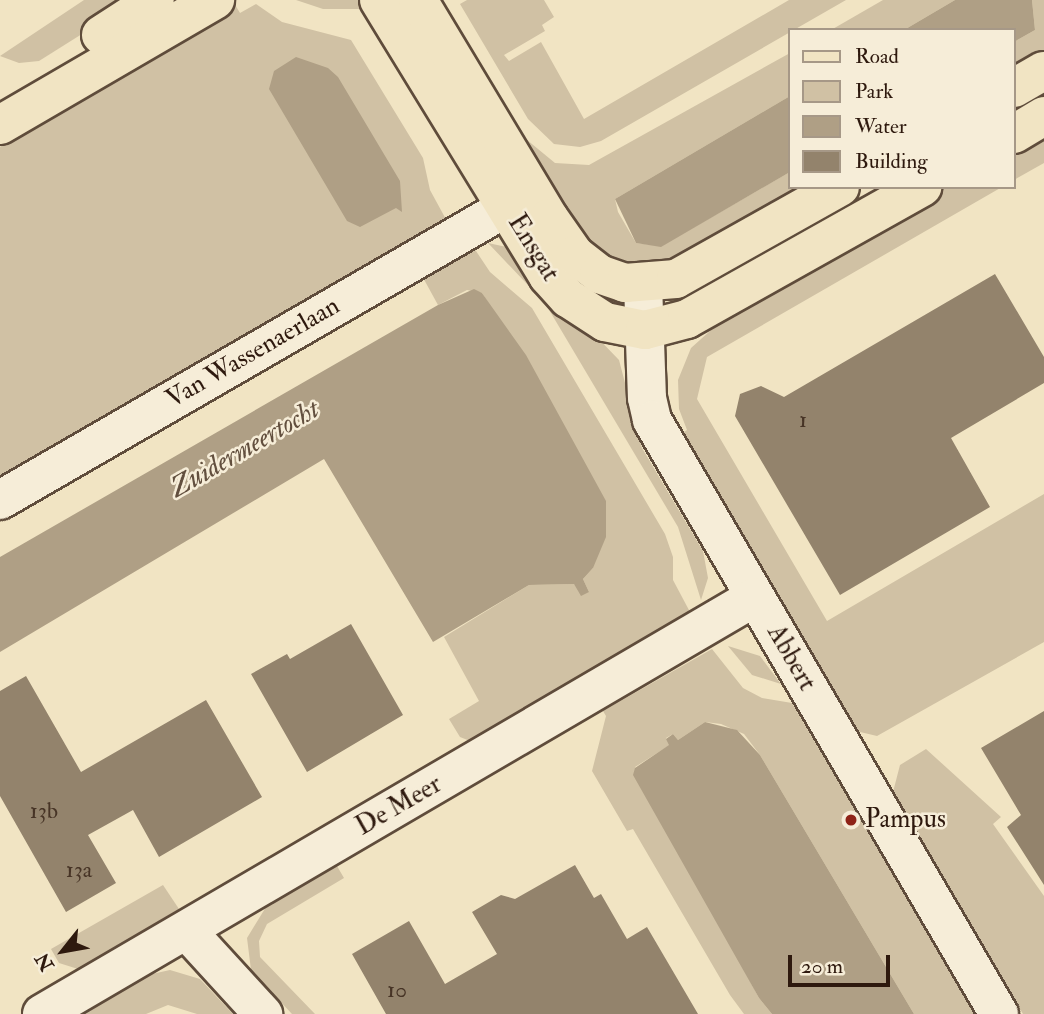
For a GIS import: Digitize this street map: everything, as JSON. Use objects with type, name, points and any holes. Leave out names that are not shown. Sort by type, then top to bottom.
[{"type":"main road","points":[[0,96],[155,0]]},
{"type":"main road","points":[[0,125],[215,0]]},
{"type":"main road","name":"Ensgat","points":[[380,0],[548,276],[568,298],[605,322],[645,330],[705,311],[918,189]]},
{"type":"main road","name":"Ensgat","points":[[418,0],[529,187],[575,255],[613,280],[643,284],[668,281],[697,269],[837,189]]},
{"type":"main road","points":[[1016,87],[1044,71]]},
{"type":"main road","points":[[1016,133],[1044,116]]},
{"type":"street","name":"Van Wassenaerlaan","points":[[0,500],[507,206]]},
{"type":"street","name":"Abbert","points":[[643,284],[647,398],[652,420],[999,1014]]},
{"type":"street","name":"De Meer","points":[[42,1014],[755,597]]},
{"type":"street","points":[[187,931],[263,1014]]},
{"type":"green space","points":[[84,0],[136,0],[39,61],[19,63],[0,56]]},
{"type":"green space","points":[[296,0],[362,0],[365,9],[323,9]]},
{"type":"green space","points":[[467,0],[544,0],[554,17],[542,25],[545,31],[504,55],[509,61],[541,42],[584,119],[789,0],[846,0],[797,28],[788,28],[788,33],[601,141],[580,147],[554,144],[528,119],[460,4]]},
{"type":"green space","points":[[883,0],[955,0],[907,28],[834,28]]},
{"type":"green space","points":[[1032,0],[1044,0],[1044,60],[1016,76],[1016,41],[1035,30]]},
{"type":"green space","points":[[234,3],[240,13],[256,4],[282,22],[351,40],[423,158],[430,190],[448,223],[0,481],[0,147],[36,115]]},
{"type":"green space","points":[[788,54],[788,97],[615,199],[618,212],[636,243],[661,246],[788,173],[788,189],[820,189],[650,272],[610,261],[582,242],[521,135],[555,163],[589,165]]},
{"type":"green space","points":[[1044,128],[1044,163],[1016,179],[1016,144]]},
{"type":"green space","points":[[939,189],[999,189],[707,357],[697,399],[827,621],[1044,494],[1044,642],[877,736],[856,731],[681,434],[687,430],[679,409],[678,380],[691,348],[710,331],[706,325]]},
{"type":"green space","points":[[488,243],[511,248],[619,360],[642,448],[703,551],[708,578],[701,600],[678,527],[545,303]]},
{"type":"green space","points":[[472,245],[490,272],[532,308],[665,534],[673,557],[673,580],[690,612],[470,741],[460,737],[449,719],[479,701],[444,637],[529,585],[574,584],[589,592],[583,579],[593,568],[522,355],[482,293],[467,290],[438,305],[421,274]]},
{"type":"green space","points":[[728,646],[760,656],[781,684],[752,675]]},
{"type":"green space","points":[[712,649],[743,688],[762,698],[792,703],[975,1014],[914,1014],[760,755],[744,734],[721,724],[705,722],[678,740],[673,734],[666,738],[670,745],[635,767],[759,998],[772,1014],[744,1014],[730,995],[633,829],[627,831],[592,771],[606,716],[603,711]]},
{"type":"green space","points":[[926,749],[1001,817],[993,824],[1044,896],[1044,1014],[1023,1014],[893,792],[900,765]]},
{"type":"green space","points":[[337,866],[344,878],[267,924],[259,941],[260,957],[315,1014],[292,1014],[251,970],[247,938],[266,907]]},
{"type":"green space","points":[[163,885],[179,909],[78,969],[59,963],[51,949]]},
{"type":"green space","points":[[170,970],[200,979],[233,1014],[197,1014],[168,1005],[146,1014],[79,1014],[143,976]]},
{"type":"water","points":[[955,0],[1032,0],[1035,30],[1016,41],[1016,28],[907,28]]},
{"type":"water","points":[[296,57],[328,68],[338,77],[400,181],[402,212],[396,208],[360,227],[347,221],[269,89],[274,71]]},
{"type":"water","points":[[788,97],[788,173],[661,247],[636,243],[615,199]]},
{"type":"water","name":"Zuidermeertocht","points":[[474,289],[482,293],[526,355],[606,501],[606,537],[593,568],[583,579],[589,592],[581,596],[574,584],[529,585],[433,642],[324,459],[0,652],[0,557],[438,305]]},
{"type":"water","points":[[705,722],[737,730],[760,755],[914,1014],[772,1014],[759,998],[633,775],[635,768],[669,745],[666,739],[673,734],[678,740]]},
{"type":"building","points":[[995,274],[1044,357],[1044,383],[951,438],[990,507],[840,595],[735,416],[740,394],[761,386],[784,397]]},
{"type":"building","points":[[351,624],[403,715],[307,772],[251,674],[287,654],[290,659]]},
{"type":"building","points":[[26,676],[81,772],[206,700],[262,797],[159,857],[133,810],[88,835],[116,883],[66,912],[0,796],[0,691]]},
{"type":"building","points":[[1044,711],[1044,885],[1007,827],[1021,815],[981,748]]},
{"type":"building","points":[[575,865],[594,898],[601,894],[627,939],[647,927],[698,1014],[386,1014],[352,954],[409,921],[445,984],[497,954],[472,912],[501,895],[515,899]]},
{"type":"place","name":"Pampus","points":[[851,820]]}]
